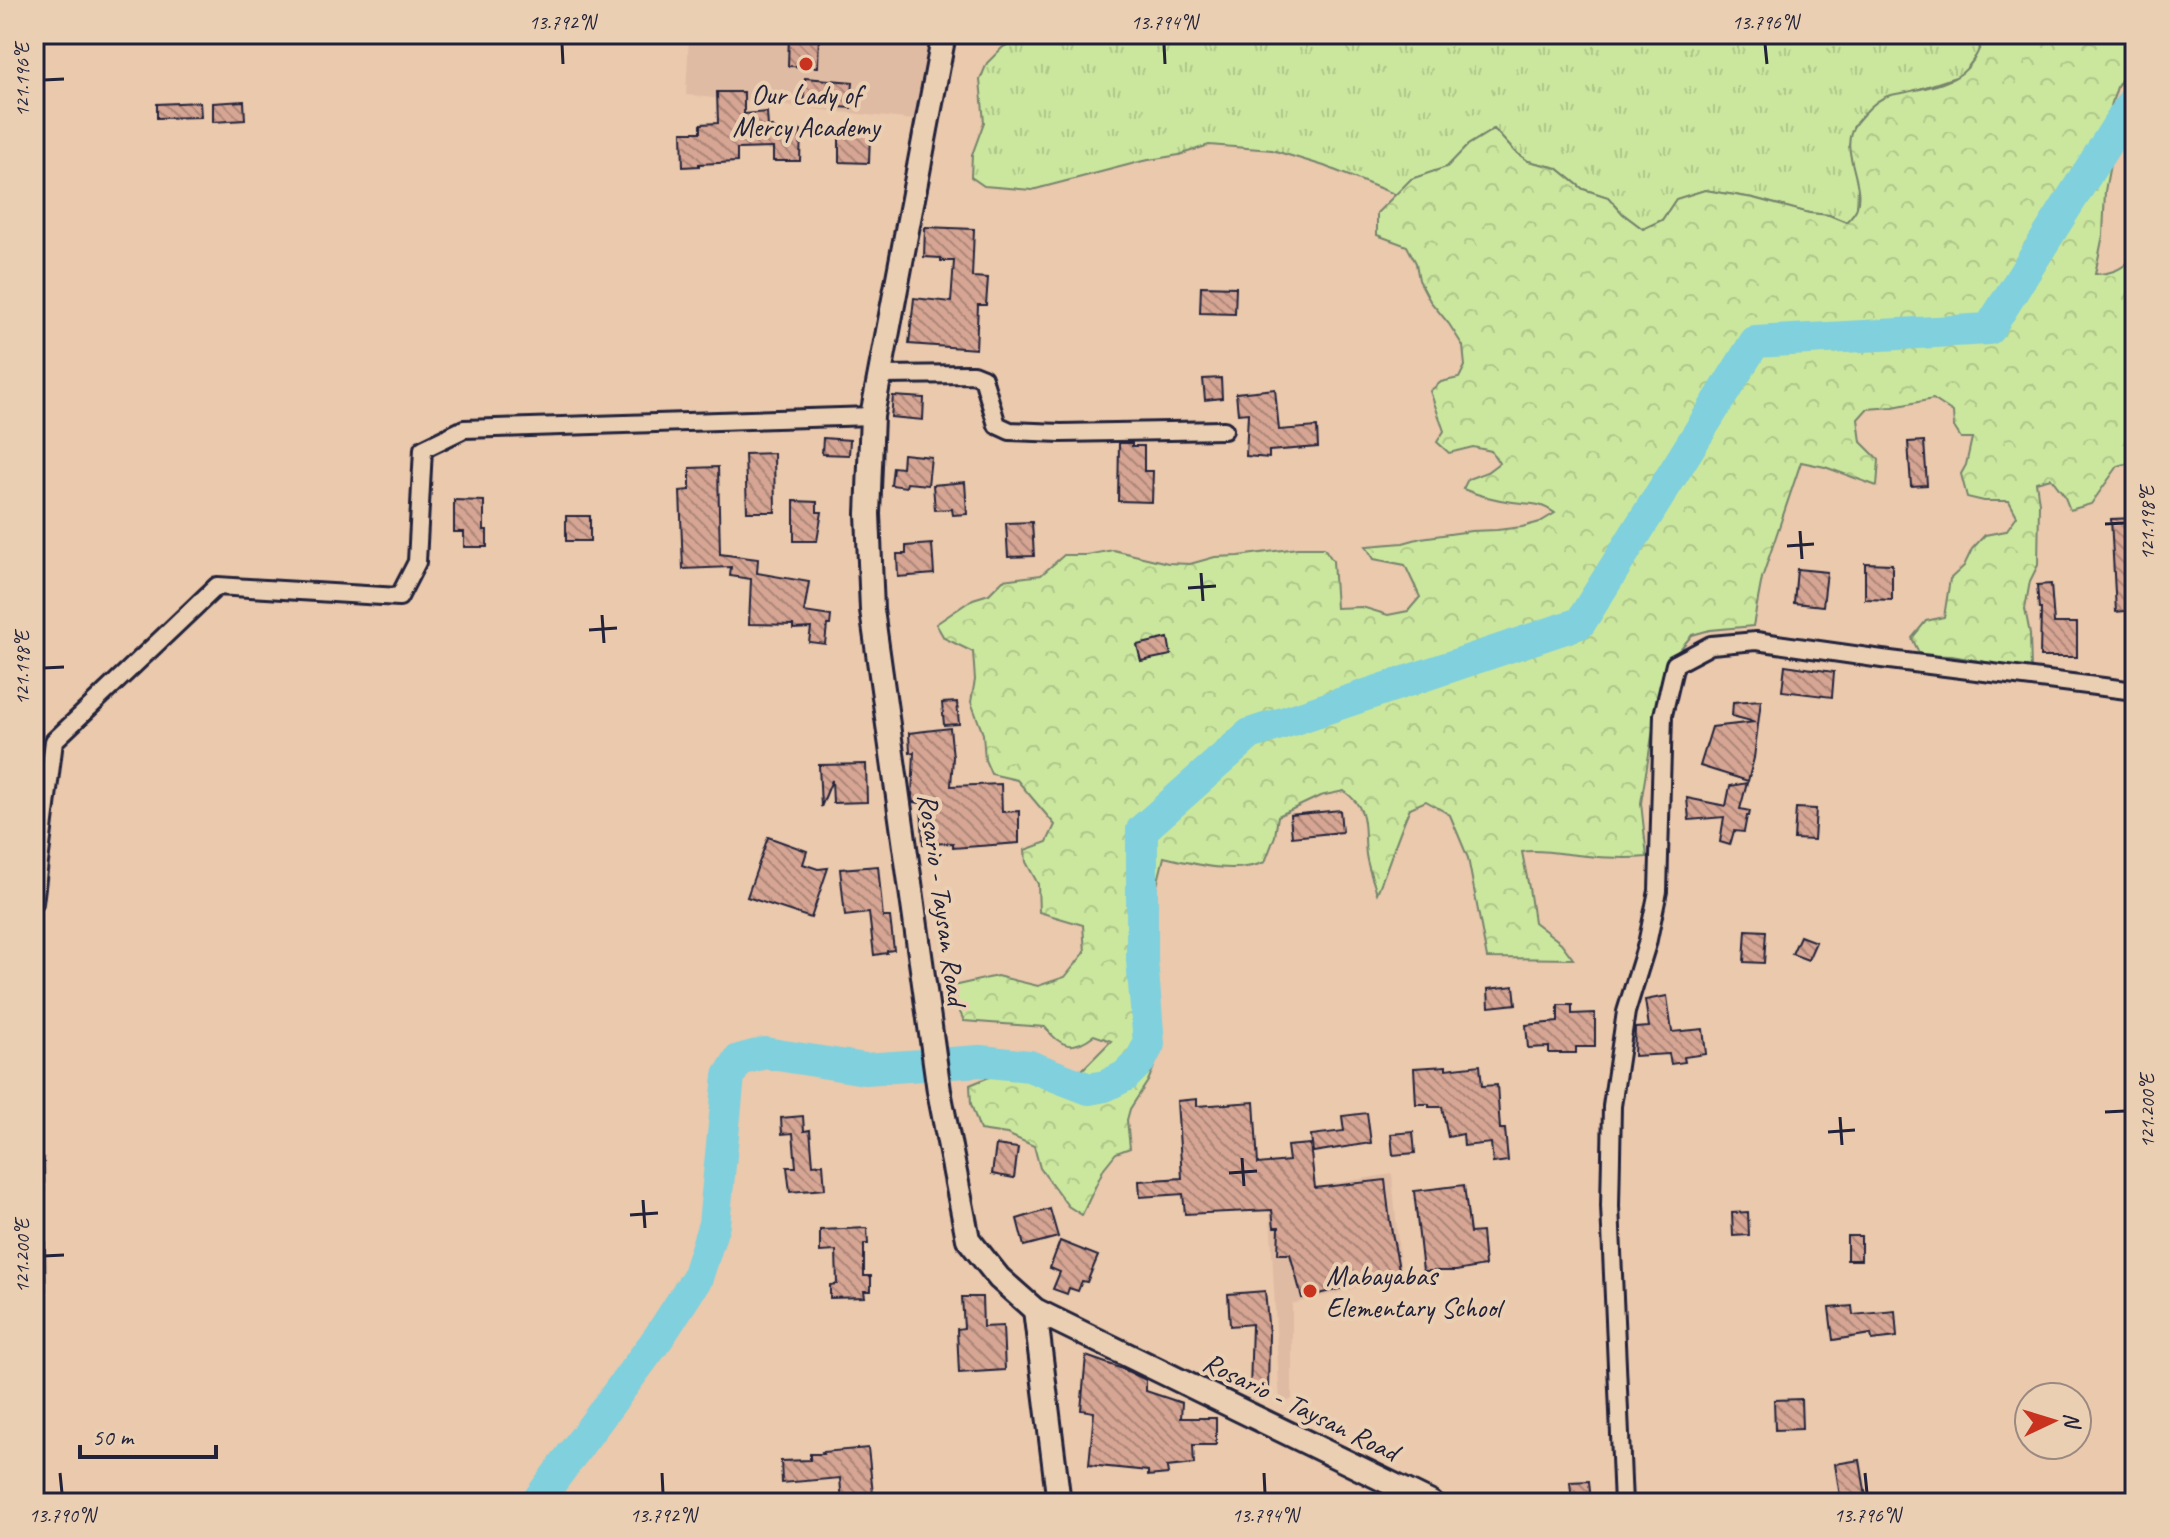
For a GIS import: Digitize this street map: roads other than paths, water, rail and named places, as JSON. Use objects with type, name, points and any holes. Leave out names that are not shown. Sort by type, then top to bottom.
[{"type":"main road","name":"Rosario - Taysan Road","points":[[944,34],[872,416],[868,514],[872,610],[939,1091],[968,1239],[999,1278],[1035,1310],[1431,1503]]},
{"type":"main road","points":[[1035,1310],[1059,1503]]},
{"type":"street","points":[[880,375],[973,374],[983,378],[997,425],[1010,431],[1224,430]]},
{"type":"street","points":[[34,903],[54,741],[217,586],[399,597],[417,562],[423,449],[464,429],[872,416]]},
{"type":"street","points":[[1623,1503],[1610,1206],[1612,1106],[1626,1012],[1647,944],[1658,891],[1663,715],[1675,664],[1711,645],[1756,641],[2135,691]]},
{"type":"street","points":[[34,1161],[34,1332]]},
{"type":"waterway","points":[[536,1503],[659,1337],[697,1278],[714,1224],[729,1076],[739,1060],[765,1053],[865,1069],[980,1061],[1029,1066],[1089,1089],[1105,1086],[1125,1076],[1140,1061],[1149,1044],[1142,960],[1142,830],[1250,734],[1580,623],[1755,342],[1989,329],[2135,98]]},
{"type":"place","name":"Our Lady of Mercy Academy","points":[[806,64]]},
{"type":"place","name":"Mabayabas Elementary School","points":[[1310,1291]]}]
